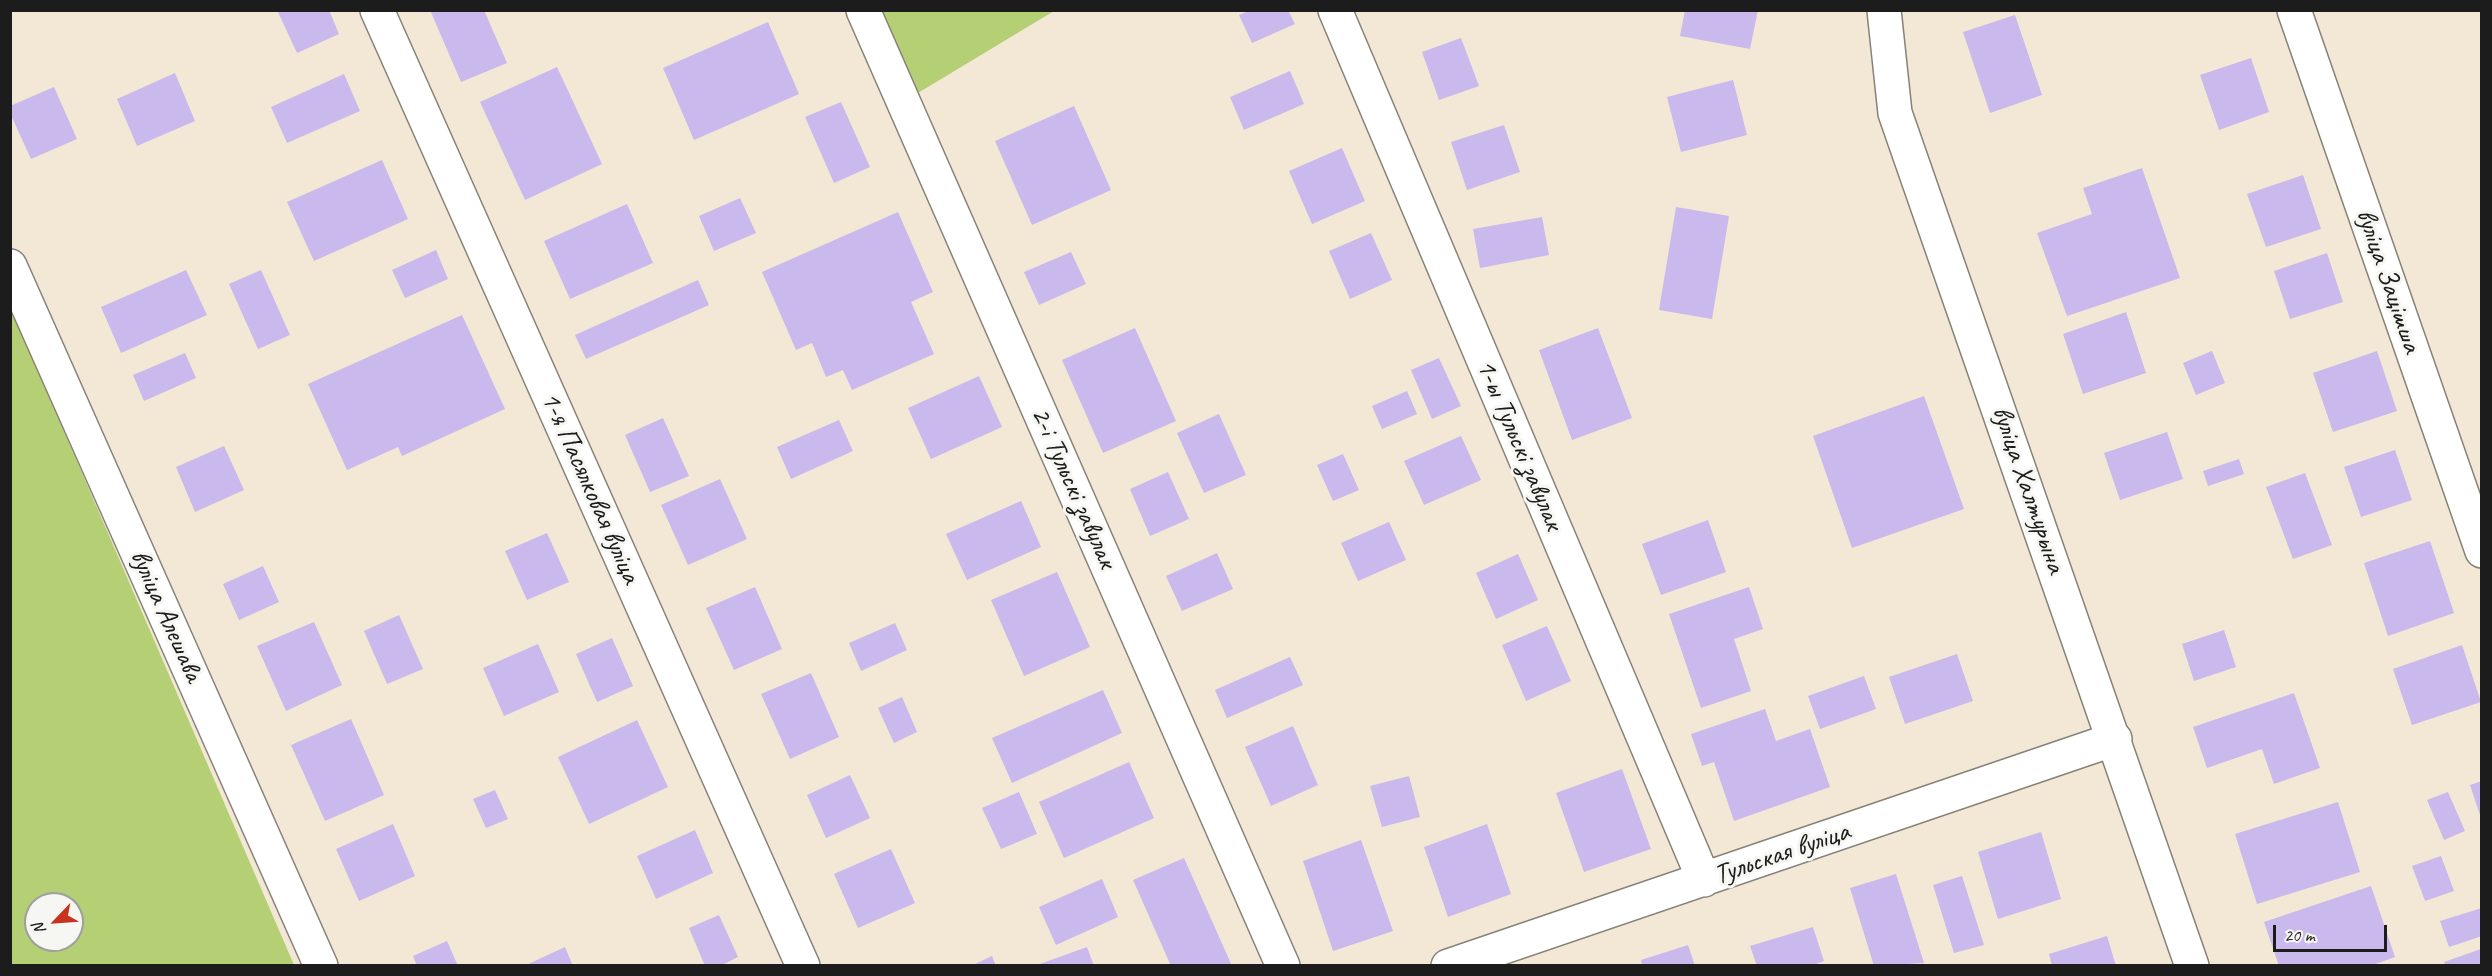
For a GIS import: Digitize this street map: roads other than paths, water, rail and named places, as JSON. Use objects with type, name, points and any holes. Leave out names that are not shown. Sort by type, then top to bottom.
[{"type":"street","name":"1-я Пасялковая вуліца","points":[[377,10],[803,966]]},
{"type":"street","name":"2-і Тульскі завулак","points":[[862,10],[1283,966]]},
{"type":"street","name":"1-ы Тульскі завулак","points":[[1335,10],[1704,880]]},
{"type":"street","name":"вуліца Халтурына","points":[[1884,10],[1895,113],[2115,739],[2192,966]]},
{"type":"street","name":"вуліца Зацішша","points":[[2294,10],[2481,551]]},
{"type":"street","name":"вуліца Алешава","points":[[10,266],[321,966]]},
{"type":"street","name":"Тульская вуліца","points":[[1448,966],[2115,739]]}]
